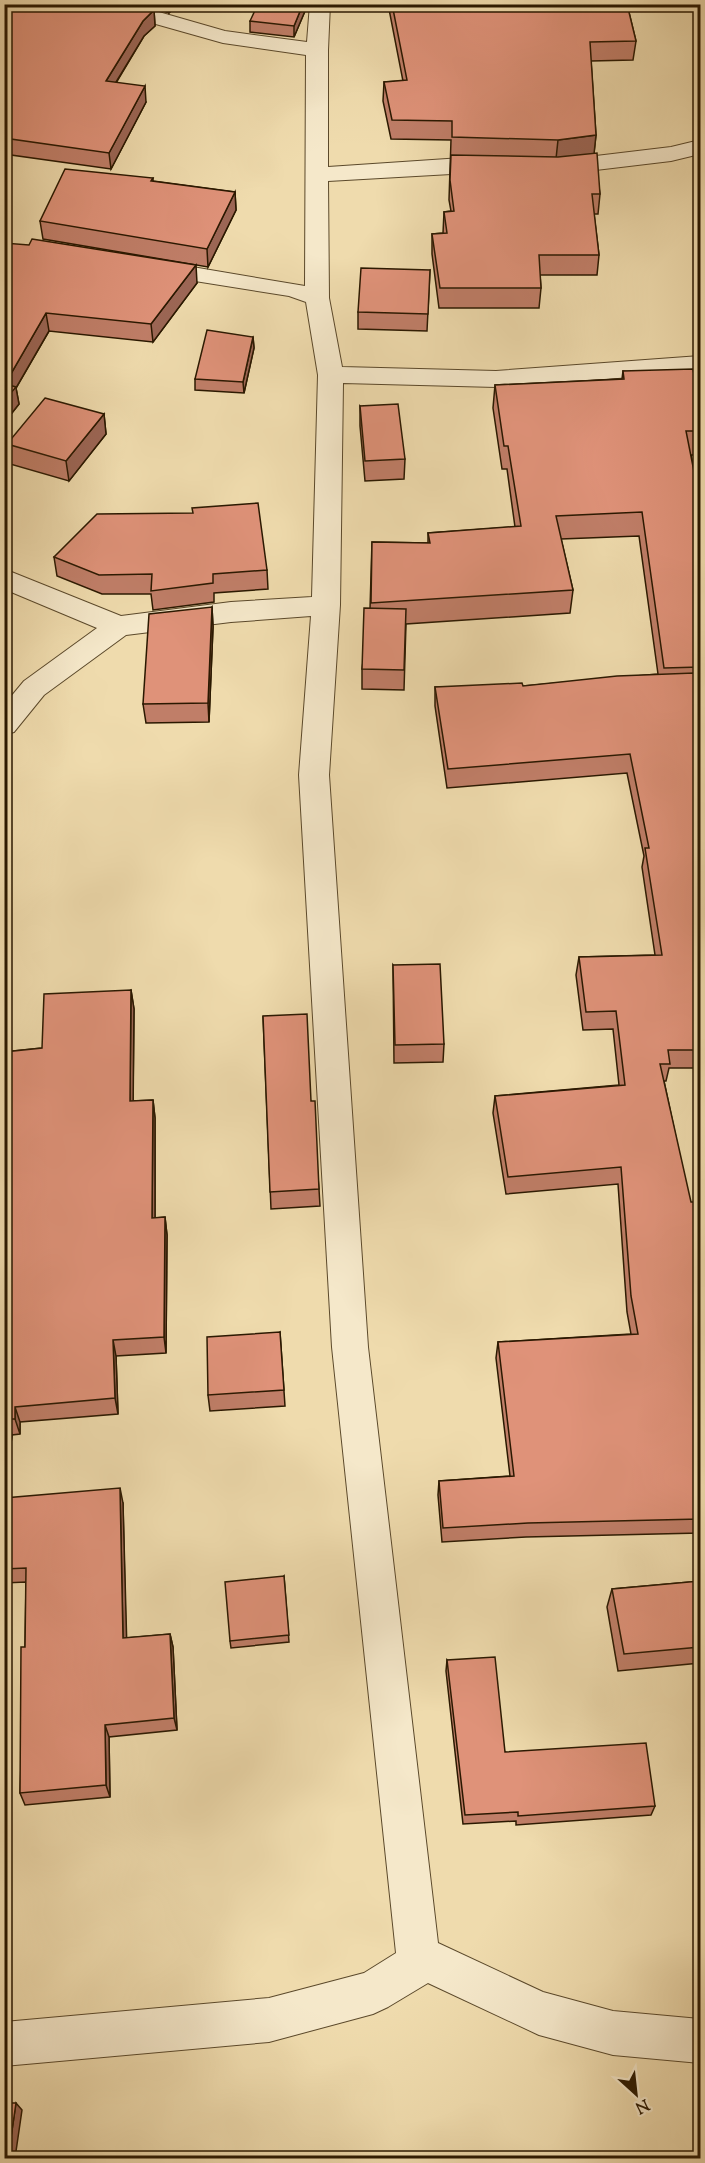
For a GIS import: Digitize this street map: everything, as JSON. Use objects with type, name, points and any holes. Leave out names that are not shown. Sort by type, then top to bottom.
[{"type":"street","points":[[106,4],[223,37],[317,50]]},
{"type":"street","points":[[4,2044],[269,2020],[372,1992],[418,1964],[350,1347],[314,775],[326,605],[331,375],[317,298],[317,50],[320,4]]},
{"type":"street","points":[[316,175],[462,165],[556,168],[671,154],[700,147]]},
{"type":"street","points":[[133,264],[294,290],[317,298]]},
{"type":"street","points":[[331,375],[496,379],[700,364]]},
{"type":"street","points":[[4,578],[119,626]]},
{"type":"street","points":[[4,725],[34,688],[119,626],[231,612],[326,605]]},
{"type":"street","points":[[418,1956],[539,2013],[613,2033],[700,2041]]},
{"type":"building","points":[[4,4],[133,4],[154,10],[143,21],[106,81],[145,86],[109,153],[4,138]]},
{"type":"building","points":[[258,4],[303,4],[294,26],[250,21]]},
{"type":"building","points":[[392,4],[627,4],[636,41],[590,42],[596,135],[558,140],[452,137],[452,121],[392,120],[384,82],[407,80]]},
{"type":"building","points":[[597,153],[600,194],[592,194],[599,255],[539,255],[541,288],[440,288],[432,234],[447,233],[444,212],[454,211],[450,180],[451,155],[558,157]]},
{"type":"building","points":[[65,169],[153,178],[151,181],[235,192],[207,249],[40,221]]},
{"type":"building","points":[[32,239],[196,265],[151,324],[46,313],[5,384],[16,387],[4,401],[4,243],[29,245]]},
{"type":"building","points":[[361,268],[430,270],[428,314],[358,312]]},
{"type":"building","points":[[207,330],[253,337],[243,382],[195,379]]},
{"type":"building","points":[[693,369],[696,385],[700,385],[700,431],[686,431],[700,502],[700,667],[664,668],[642,512],[556,516],[573,590],[371,603],[372,542],[430,543],[428,533],[521,526],[508,446],[504,446],[495,385],[624,379],[623,371]]},
{"type":"building","points":[[45,398],[104,414],[66,461],[7,444]]},
{"type":"building","points":[[398,404],[405,459],[365,461],[360,406]]},
{"type":"building","points":[[258,503],[267,570],[213,574],[213,583],[151,591],[152,574],[99,575],[54,557],[97,514],[193,513],[192,508]]},
{"type":"building","points":[[212,607],[208,703],[143,704],[149,614]]},
{"type":"building","points":[[364,608],[406,609],[404,670],[362,669]]},
{"type":"building","points":[[694,673],[700,705],[700,1050],[668,1050],[670,1064],[660,1064],[691,1202],[696,1202],[700,1251],[700,1519],[528,1523],[443,1528],[439,1481],[514,1476],[498,1342],[638,1334],[631,1296],[621,1167],[508,1177],[495,1096],[625,1085],[616,1011],[586,1012],[579,957],[662,955],[645,848],[649,848],[630,754],[448,769],[435,687],[522,683],[523,686],[617,676]]},
{"type":"building","points":[[440,964],[444,1044],[395,1045],[393,965]]},
{"type":"building","points":[[131,990],[130,1101],[153,1100],[152,1218],[165,1217],[164,1337],[113,1340],[115,1398],[15,1407],[15,1419],[8,1419],[4,1446],[4,1052],[42,1048],[44,994]]},
{"type":"building","points":[[307,1014],[311,1101],[315,1101],[319,1189],[270,1192],[263,1016]]},
{"type":"building","points":[[280,1332],[284,1390],[208,1395],[207,1337]]},
{"type":"building","points":[[120,1488],[123,1638],[170,1634],[174,1718],[105,1725],[106,1785],[20,1793],[21,1647],[25,1647],[26,1568],[4,1569],[4,1498]]},
{"type":"building","points":[[284,1576],[289,1635],[230,1641],[225,1582]]},
{"type":"building","points":[[700,1581],[700,1647],[624,1654],[612,1589]]},
{"type":"building","points":[[495,1657],[505,1752],[646,1743],[655,1806],[518,1816],[518,1812],[465,1815],[447,1660]]},
{"type":"building","points":[[4,2103],[16,2103],[8,2158],[4,2158]]}]
